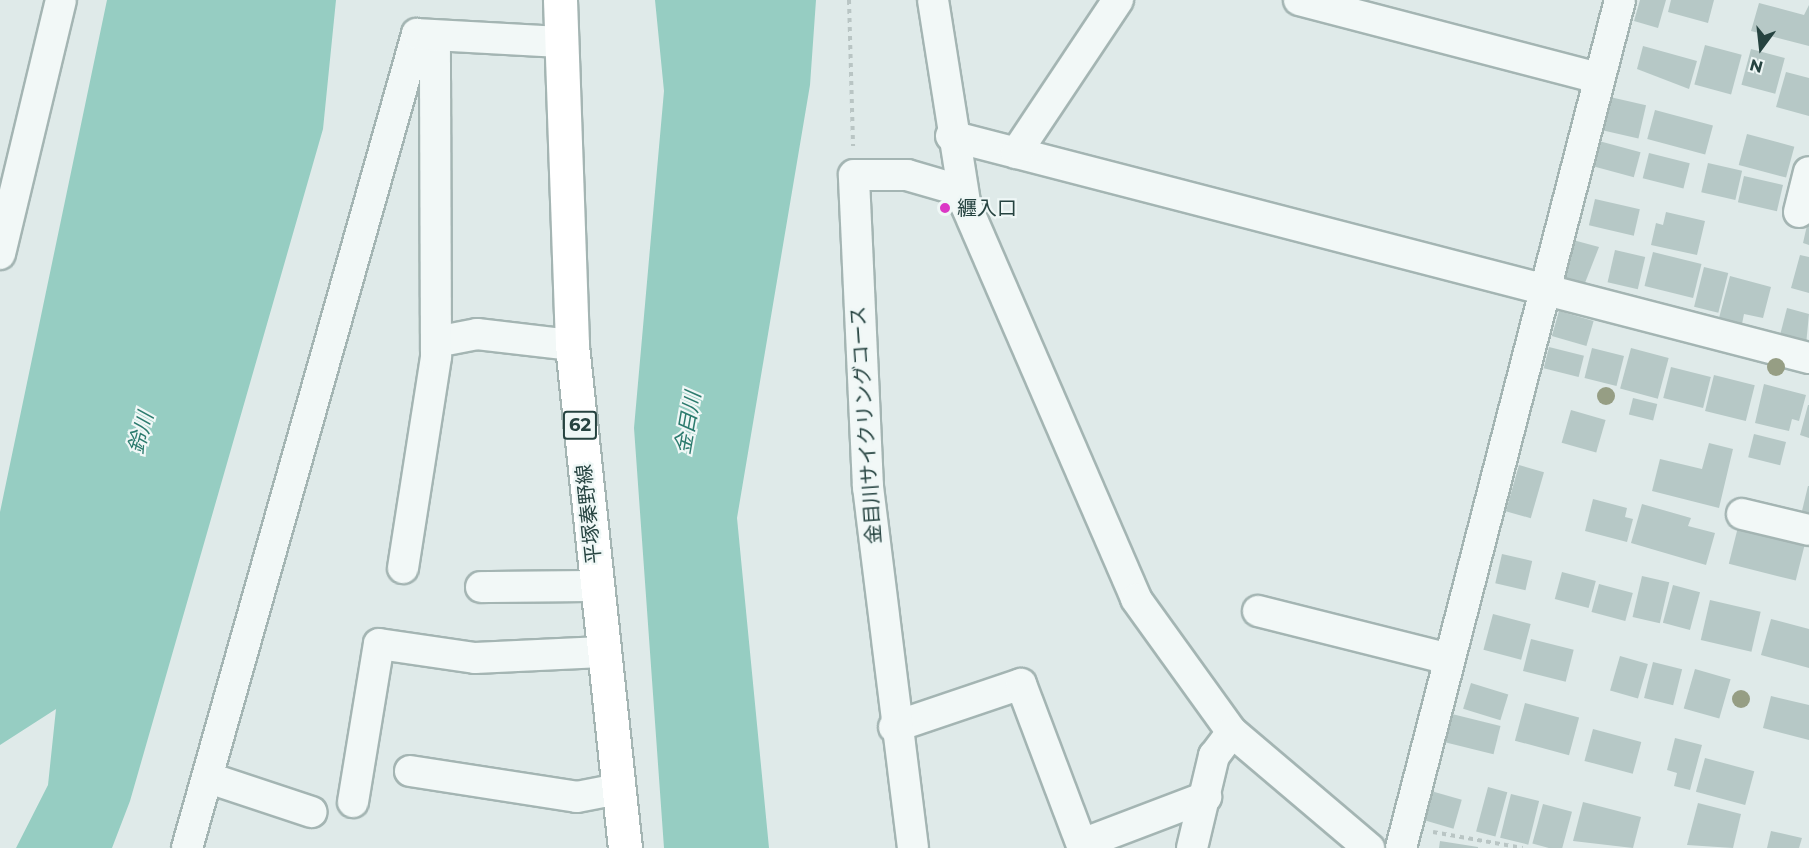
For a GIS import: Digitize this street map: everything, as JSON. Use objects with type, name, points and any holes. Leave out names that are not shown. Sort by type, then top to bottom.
[{"type":"main road","name":"平塚秦野線","points":[[560,0],[573,345],[602,652],[625,848]]},
{"type":"street","points":[[0,254],[61,0]]},
{"type":"street","points":[[933,0],[951,136],[962,191],[1009,315],[1136,599],[1232,732],[1369,848]]},
{"type":"street","points":[[1016,153],[1118,0]]},
{"type":"street","points":[[1299,0],[1599,78]]},
{"type":"street","points":[[1403,838],[1620,0]]},
{"type":"street","points":[[187,848],[209,778],[417,34],[560,42]]},
{"type":"street","points":[[403,568],[436,342],[435,36]]},
{"type":"street","points":[[951,136],[1809,358]]},
{"type":"street","points":[[1799,212],[1809,172]]},
{"type":"street","points":[[854,175],[907,175],[962,191]]},
{"type":"street","name":"金目川サイクリングコース","points":[[854,175],[868,486],[894,727],[913,848]]},
{"type":"street","points":[[436,342],[477,334],[573,345]]},
{"type":"street","points":[[1742,514],[1809,530]]},
{"type":"street","points":[[481,587],[597,586]]},
{"type":"street","points":[[1258,611],[1449,659]]},
{"type":"street","points":[[353,802],[379,644],[475,658],[602,652]]},
{"type":"street","points":[[894,727],[1022,684],[1082,846],[1206,797]]},
{"type":"street","points":[[1192,848],[1214,756],[1232,732]]},
{"type":"street","points":[[410,771],[577,797],[618,789]]},
{"type":"street","points":[[209,778],[311,812]]},
{"type":"path","points":[[849,0],[854,175]]},
{"type":"path","points":[[1403,838],[1523,848]]},
{"type":"water","name":"鈴川","points":[[107,0],[336,0],[323,129],[130,801],[112,848],[16,848],[48,785],[56,709],[0,745],[0,512]]},
{"type":"water","name":"金目川","points":[[655,0],[816,0],[810,85],[737,518],[769,848],[664,848],[634,428],[664,91]]},
{"type":"building","points":[[1640,0],[1666,0],[1658,28],[1634,21]]},
{"type":"building","points":[[1671,0],[1714,0],[1708,23],[1668,12]]},
{"type":"building","points":[[1759,3],[1804,15],[1809,5],[1809,46],[1751,31]]},
{"type":"building","points":[[1705,45],[1742,55],[1731,94],[1694,85]]},
{"type":"building","points":[[1643,46],[1697,61],[1689,89],[1637,69]]},
{"type":"building","points":[[1751,49],[1785,58],[1775,94],[1741,85]]},
{"type":"building","points":[[1786,72],[1809,78],[1809,116],[1776,107]]},
{"type":"building","points":[[1610,97],[1646,105],[1638,138],[1602,130]]},
{"type":"building","points":[[1655,110],[1713,126],[1705,155],[1647,139]]},
{"type":"building","points":[[1747,134],[1794,147],[1786,178],[1739,165]]},
{"type":"building","points":[[1599,141],[1641,152],[1634,177],[1592,166]]},
{"type":"building","points":[[1649,153],[1690,163],[1683,188],[1643,178]]},
{"type":"building","points":[[1708,163],[1742,171],[1735,200],[1701,192]]},
{"type":"building","points":[[1744,176],[1783,185],[1777,211],[1738,202]]},
{"type":"building","points":[[1595,199],[1640,209],[1634,236],[1589,225]]},
{"type":"building","points":[[1666,212],[1705,221],[1697,255],[1651,245],[1656,223],[1663,225]]},
{"type":"building","points":[[1809,221],[1809,245],[1803,243]]},
{"type":"building","points":[[1573,240],[1599,247],[1583,288],[1561,283]]},
{"type":"building","points":[[1615,250],[1645,257],[1638,289],[1608,282]]},
{"type":"building","points":[[1653,252],[1702,264],[1693,298],[1645,286]]},
{"type":"building","points":[[1800,255],[1809,257],[1809,293],[1791,288]]},
{"type":"building","points":[[1704,267],[1728,273],[1718,313],[1694,307]]},
{"type":"building","points":[[1730,276],[1771,287],[1763,318],[1744,314],[1742,324],[1719,318]]},
{"type":"building","points":[[1787,308],[1809,314],[1806,345],[1779,339]]},
{"type":"building","points":[[1559,311],[1594,321],[1586,346],[1552,336]]},
{"type":"building","points":[[1549,347],[1584,356],[1579,377],[1544,368]]},
{"type":"building","points":[[1592,348],[1624,356],[1617,386],[1585,378]]},
{"type":"building","points":[[1631,348],[1669,358],[1658,399],[1620,389]]},
{"type":"building","points":[[1671,367],[1711,377],[1703,408],[1663,398]]},
{"type":"building","points":[[1714,375],[1755,385],[1746,421],[1705,411]]},
{"type":"building","points":[[1764,384],[1806,395],[1799,421],[1792,419],[1789,431],[1755,423]]},
{"type":"building","points":[[1633,398],[1657,404],[1653,421],[1629,414]]},
{"type":"building","points":[[1809,405],[1809,438],[1800,435]]},
{"type":"building","points":[[1571,410],[1606,420],[1596,453],[1562,443]]},
{"type":"building","points":[[1754,434],[1786,442],[1780,465],[1748,457]]},
{"type":"building","points":[[1709,443],[1733,449],[1719,508],[1652,491],[1660,459],[1702,469]]},
{"type":"building","points":[[1519,465],[1544,472],[1531,518],[1506,511]]},
{"type":"building","points":[[1809,486],[1809,518],[1801,515]]},
{"type":"building","points":[[1593,499],[1627,508],[1625,517],[1633,519],[1627,542],[1585,531]]},
{"type":"building","points":[[1642,504],[1691,518],[1688,526],[1715,533],[1706,565],[1631,543]]},
{"type":"building","points":[[1738,527],[1805,544],[1796,581],[1729,564]]},
{"type":"building","points":[[1502,554],[1532,561],[1525,590],[1495,583]]},
{"type":"building","points":[[1562,572],[1596,581],[1589,608],[1555,599]]},
{"type":"building","points":[[1642,576],[1669,582],[1660,623],[1633,617]]},
{"type":"building","points":[[1599,584],[1633,593],[1625,621],[1591,612]]},
{"type":"building","points":[[1673,585],[1700,592],[1690,630],[1663,623]]},
{"type":"building","points":[[1710,600],[1761,612],[1751,652],[1701,640]]},
{"type":"building","points":[[1493,614],[1531,624],[1521,660],[1483,650]]},
{"type":"building","points":[[1771,619],[1809,629],[1809,668],[1761,655]]},
{"type":"building","points":[[1531,639],[1574,650],[1566,682],[1523,671]]},
{"type":"building","points":[[1620,656],[1648,664],[1638,699],[1610,691]]},
{"type":"building","points":[[1653,662],[1682,669],[1673,705],[1644,698]]},
{"type":"building","points":[[1695,669],[1731,679],[1719,719],[1684,708]]},
{"type":"building","points":[[1471,683],[1508,694],[1500,720],[1463,709]]},
{"type":"building","points":[[1771,696],[1809,705],[1809,740],[1763,728]]},
{"type":"building","points":[[1525,703],[1579,717],[1569,755],[1515,741]]},
{"type":"building","points":[[1452,714],[1501,726],[1493,754],[1445,742]]},
{"type":"building","points":[[1593,729],[1641,742],[1633,774],[1584,761]]},
{"type":"building","points":[[1675,738],[1702,745],[1690,790],[1674,786],[1677,773],[1667,770]]},
{"type":"building","points":[[1705,758],[1754,771],[1745,805],[1696,792]]},
{"type":"building","points":[[1488,787],[1507,792],[1495,837],[1476,831]]},
{"type":"building","points":[[1431,791],[1462,800],[1453,829],[1423,820]]},
{"type":"building","points":[[1511,794],[1539,801],[1528,845],[1500,838]]},
{"type":"building","points":[[1583,802],[1641,817],[1633,848],[1573,841]]},
{"type":"building","points":[[1698,803],[1741,814],[1733,848],[1687,845]]},
{"type":"building","points":[[1543,804],[1572,812],[1562,848],[1549,848],[1532,844]]},
{"type":"building","points":[[1771,831],[1802,838],[1799,848],[1767,848]]},
{"type":"building","points":[[1440,841],[1478,847],[1478,848],[1439,848]]},
{"type":"place","name":"纒入口","points":[[945,208]]}]
